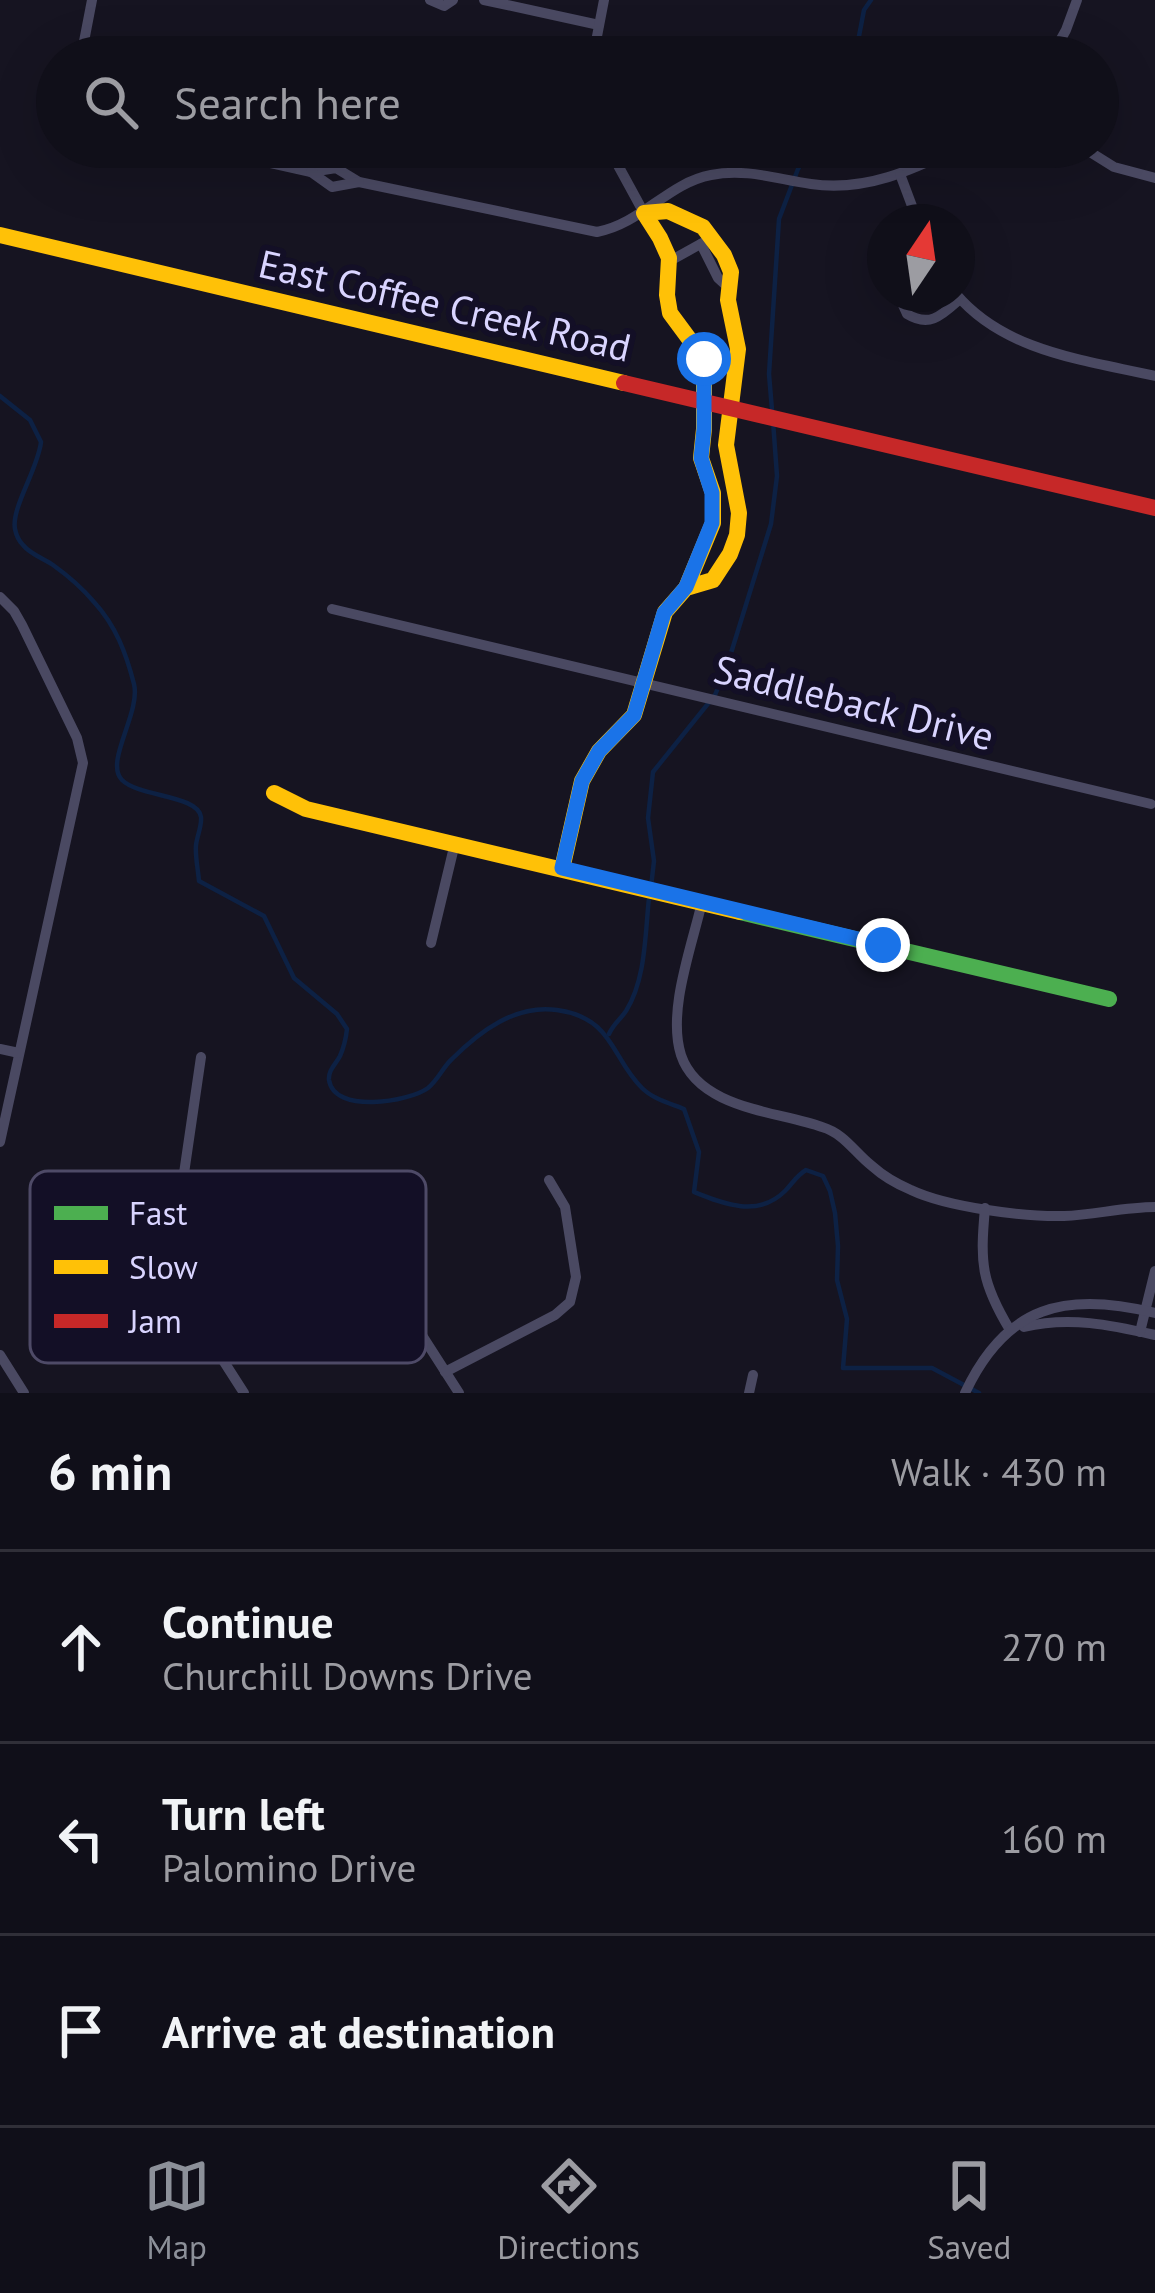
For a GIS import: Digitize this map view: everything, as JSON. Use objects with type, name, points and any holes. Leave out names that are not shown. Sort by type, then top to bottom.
[{"type":"street","points":[[85,36],[92,0]]},
{"type":"street","points":[[430,0],[444,5],[453,0]]},
{"type":"street","points":[[484,0],[598,25]]},
{"type":"street","points":[[596,36],[604,0]]},
{"type":"street","points":[[1062,36],[1077,0]]},
{"type":"street","points":[[1119,167],[1155,178]]},
{"type":"street","points":[[293,168],[311,172],[336,168],[358,182],[581,230],[607,230],[644,213],[694,178],[709,175],[744,172],[831,186],[870,183],[913,168]]},
{"type":"street","points":[[562,868],[582,781],[599,751],[634,715],[664,613],[686,587],[712,523],[712,493],[701,458],[704,359],[700,348],[679,330],[668,308],[668,249],[619,168]]},
{"type":"street","points":[[311,172],[332,187],[358,182]]},
{"type":"street","points":[[900,174],[911,204]]},
{"type":"street","points":[[644,213],[668,211],[703,227],[706,241],[724,255],[731,272],[730,318],[738,350],[726,459],[736,490],[737,535],[713,580],[686,587]]},
{"type":"street","name":"East Coffee Creek Road","points":[[0,235],[1155,508]]},
{"type":"street","points":[[670,261],[706,241]]},
{"type":"street","points":[[975,311],[1022,342],[1155,376]]},
{"type":"street","points":[[906,312],[927,321],[944,312]]},
{"type":"street","points":[[0,597],[22,625],[77,738],[83,764],[0,1142]]},
{"type":"street","name":"Saddleback Drive","points":[[332,609],[1151,804]]},
{"type":"street","points":[[274,793],[306,808],[1109,999]]},
{"type":"street","points":[[431,943],[454,843]]},
{"type":"street","points":[[702,902],[677,1017],[682,1056],[693,1076],[717,1094],[836,1132],[872,1166],[917,1193],[985,1208],[1064,1216],[1155,1207]]},
{"type":"street","points":[[0,1049],[19,1053]]},
{"type":"street","points":[[184,1171],[200,1058]]},
{"type":"street","points":[[445,1372],[555,1315],[570,1302],[576,1277],[566,1207],[549,1180]]},
{"type":"street","points":[[985,1208],[986,1284],[1010,1330]]},
{"type":"street","points":[[1140,1332],[1150,1311],[1155,1270]]},
{"type":"street","points":[[965,1393],[991,1348],[1010,1330],[1047,1308],[1076,1302],[1150,1311]]},
{"type":"street","points":[[1010,1330],[1051,1320],[1155,1335]]},
{"type":"street","points":[[426,1342],[459,1393]]},
{"type":"street","points":[[0,1355],[20,1392]]},
{"type":"street","points":[[225,1363],[244,1393]]},
{"type":"street","points":[[749,1393],[753,1375]]},
{"type":"waterway","points":[[859,36],[871,0]]},
{"type":"waterway","points":[[772,410],[769,374],[779,219],[799,168]]},
{"type":"waterway","points":[[0,396],[30,420],[41,442],[17,510],[18,537],[102,611],[127,661],[135,696],[118,772],[130,786],[197,810],[201,817],[196,849],[199,881],[264,916],[294,978],[337,1014],[347,1029],[329,1076],[334,1091],[344,1098],[373,1102],[418,1093],[463,1049],[513,1015],[542,1009],[576,1014],[601,1030],[646,1092],[684,1109],[699,1152],[694,1192],[752,1206],[775,1199],[806,1170],[823,1176],[835,1213],[837,1280],[847,1319],[843,1368],[932,1368],[979,1393]]},
{"type":"waterway","points":[[651,887],[654,861],[648,818],[653,772],[715,695],[727,666],[771,524],[777,476],[773,421]]},
{"type":"waterway","points":[[609,1034],[637,985],[649,898]]},
{"type":"traffic: fast","points":[[740,912],[1109,999]]},
{"type":"traffic: slow","points":[[562,869],[582,781],[599,751],[634,715],[665,612],[686,588],[713,523],[713,493],[701,458],[704,359],[670,313],[669,258],[644,213],[668,211],[703,227],[724,255],[731,272],[728,300],[738,349],[726,445],[739,513],[737,535],[713,580],[686,588]]},
{"type":"traffic: slow","points":[[0,235],[624,383]]},
{"type":"traffic: slow","points":[[274,793],[306,809],[740,912]]},
{"type":"traffic: jam","points":[[624,383],[1155,508]]},
{"type":"route","points":[[704,359],[701,458],[712,493],[712,523],[686,587],[664,613],[634,715],[599,751],[582,781],[562,868],[883,945]]}]
